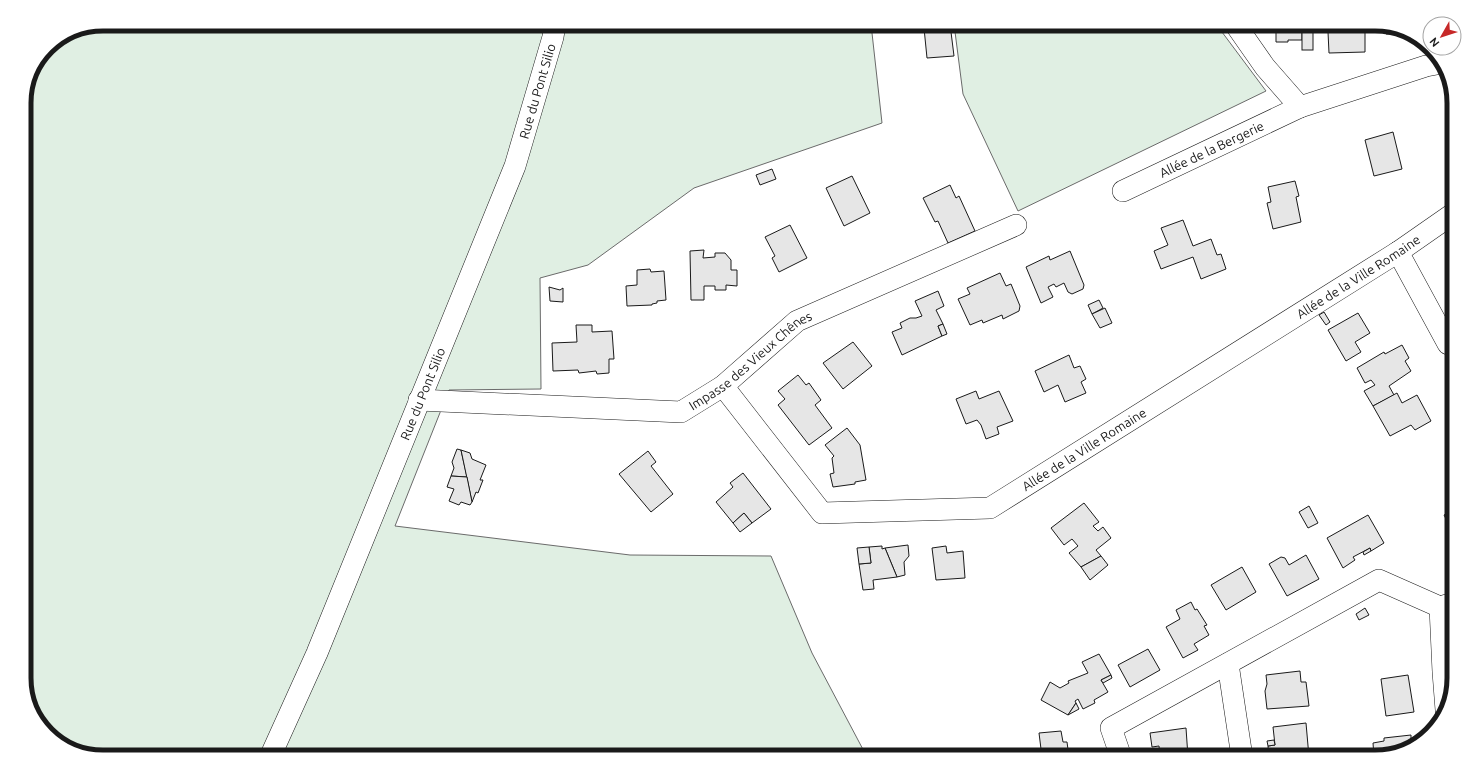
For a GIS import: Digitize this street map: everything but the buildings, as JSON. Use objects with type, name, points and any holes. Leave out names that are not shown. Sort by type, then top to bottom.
[{"type":"street","name":"Rue du Pont Silio","points":[[273,750],[317,653],[515,166],[554,31]]},
{"type":"street","points":[[1240,31],[1265,67],[1300,107]]},
{"type":"street","name":"Allée de la Bergerie","points":[[1123,191],[1300,107],[1436,64]]},
{"type":"street","name":"Allée de la Ville Romaine","points":[[723,386],[822,512],[990,508],[1398,252],[1447,218]]},
{"type":"street","name":"Impasse des Vieux Chênes","points":[[419,400],[681,412],[723,386],[797,321],[1016,225]]},
{"type":"street","points":[[1398,252],[1447,342]]},
{"type":"street","points":[[1119,750],[1111,728],[1379,580],[1447,605],[1442,672],[1445,698]]},
{"type":"street","points":[[1228,664],[1241,750]]},
{"type":"green space","points":[[98,31],[872,31],[882,123],[694,188],[588,265],[540,278],[541,389],[449,390],[395,526],[630,555],[771,556],[812,653],[863,750],[98,750],[89,749],[71,743],[55,732],[38,710],[32,692],[31,683],[31,98],[36,75],[49,55],[63,43],[75,36]]},
{"type":"green space","points":[[955,31],[1221,31],[1266,91],[1018,211],[963,94]]}]
